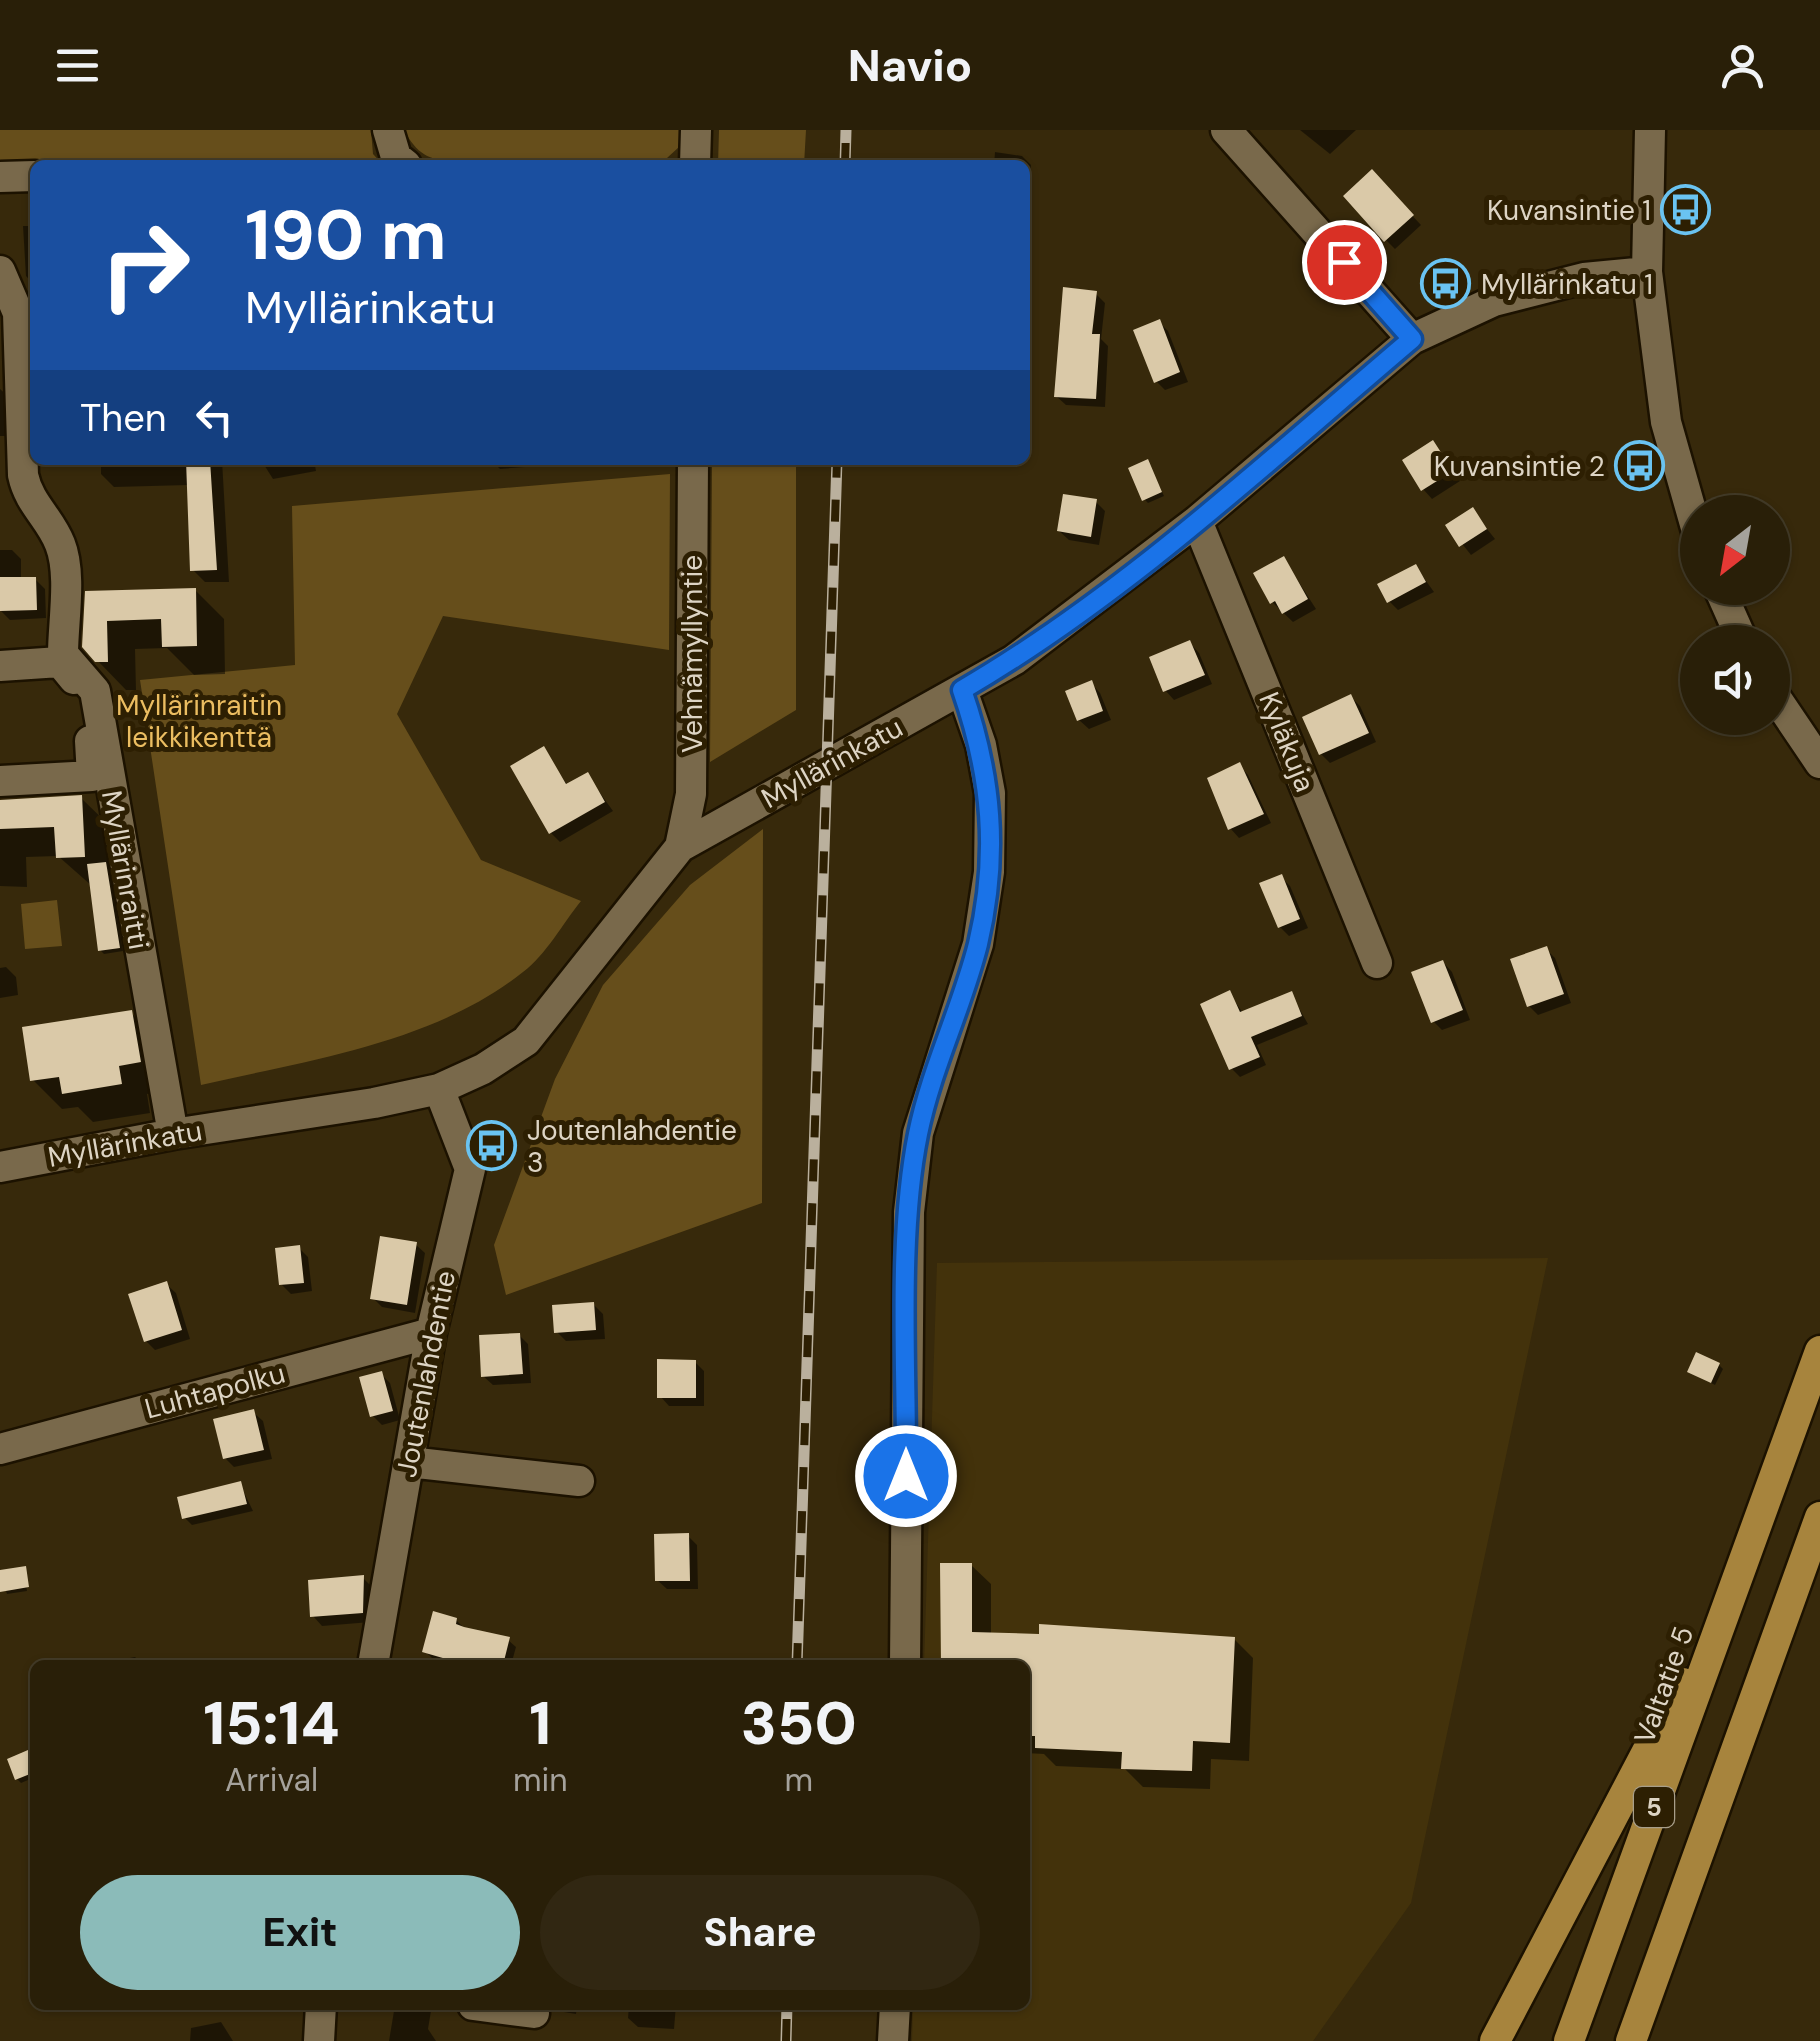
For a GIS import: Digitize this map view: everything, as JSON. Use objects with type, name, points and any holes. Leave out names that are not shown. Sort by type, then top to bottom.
[{"type":"highway","name":"Valtatie 5","points":[[1569,2041],[1820,1352]]},
{"type":"highway","name":"5","points":[[1632,2041],[1820,1517]]},
{"type":"highway","points":[[1495,2041],[1740,1574]]},
{"type":"street","points":[[388,130],[400,160]]},
{"type":"street","points":[[695,160],[696,130]]},
{"type":"street","points":[[1226,130],[1412,339]]},
{"type":"street","points":[[1650,130],[1646,272],[1666,422],[1687,495]]},
{"type":"street","points":[[0,177],[30,176]]},
{"type":"street","points":[[0,272],[18,313],[26,493],[53,530],[64,558],[62,654],[0,655]]},
{"type":"street","name":"Myllärinkatu","points":[[0,1166],[438,1090],[483,1069],[526,1042],[680,847],[1014,660],[1197,521],[1412,339],[1494,301],[1584,278],[1646,272]]},
{"type":"street","name":"Vehnämyllyntie","points":[[680,847],[691,794],[693,465]]},
{"type":"street","name":"Kyläkuja","points":[[1197,521],[1378,963]]},
{"type":"street","name":"Myllärinraitti","points":[[62,654],[95,691],[173,1134]]},
{"type":"street","points":[[0,666],[60,662],[87,696],[92,776],[0,781]]},
{"type":"street","points":[[905,1660],[909,1212],[918,1133],[978,944],[989,872],[990,794],[981,745],[962,690]]},
{"type":"street","points":[[1790,719],[1820,763]]},
{"type":"street","name":"Joutenlahdentie","points":[[373,1660],[430,1333],[470,1168],[438,1090]]},
{"type":"street","name":"Luhtapolku","points":[[0,1449],[430,1333]]},
{"type":"street","points":[[409,1462],[579,1481]]},
{"type":"street","points":[[318,2041],[321,2010]]},
{"type":"street","points":[[511,2010],[534,2013]]},
{"type":"street","points":[[893,2041],[896,2010]]},
{"type":"shaded area","points":[[1548,1258],[1411,1903],[1313,2041],[912,2041],[913,2010],[1030,2010],[1030,1660],[924,1660],[937,1263]]},
{"type":"green space","points":[[0,130],[371,130],[373,154],[378,160],[30,160],[0,160]]},
{"type":"green space","points":[[404,130],[681,130],[679,147],[667,158],[437,160],[414,145]]},
{"type":"green space","points":[[719,130],[806,130],[804,160],[718,160]]},
{"type":"green space","points":[[712,465],[796,465],[796,710],[710,762]]},
{"type":"green space","name":"Myllärinraitin leikkikenttä","points":[[670,474],[669,650],[443,616],[397,714],[481,860],[581,901],[547,948],[523,972],[488,996],[410,1032],[327,1057],[201,1085],[140,680],[295,665],[292,506]]},
{"type":"green space","points":[[763,829],[762,1203],[506,1295],[494,1245],[555,1079],[603,985],[690,885]]},
{"type":"green space","points":[[57,900],[62,946],[25,949],[21,904]]},
{"type":"building","points":[[1372,169],[1414,215],[1384,242],[1343,196]]},
{"type":"building","points":[[1063,287],[1097,291],[1092,334],[1100,334],[1096,399],[1054,397]]},
{"type":"building","points":[[1160,319],[1180,372],[1154,383],[1133,330]]},
{"type":"building","points":[[1433,440],[1453,471],[1421,491],[1402,460]]},
{"type":"building","points":[[1148,459],[1162,492],[1142,501],[1128,468]]},
{"type":"building","points":[[186,465],[210,465],[217,570],[190,571]]},
{"type":"building","points":[[1063,494],[1097,499],[1091,537],[1057,531]]},
{"type":"building","points":[[1473,507],[1487,529],[1459,547],[1445,525]]},
{"type":"building","points":[[1284,556],[1308,599],[1282,614],[1275,601],[1270,604],[1253,573]]},
{"type":"building","points":[[1416,564],[1426,582],[1387,603],[1377,584]]},
{"type":"building","points":[[0,577],[36,577],[37,610],[0,611]]},
{"type":"building","points":[[196,588],[197,646],[162,647],[161,619],[107,621],[108,662],[95,662],[82,647],[85,591]]},
{"type":"building","points":[[1190,640],[1205,675],[1163,692],[1149,657]]},
{"type":"building","points":[[1092,680],[1103,711],[1077,721],[1065,691]]},
{"type":"building","points":[[1351,694],[1369,733],[1319,755],[1302,717]]},
{"type":"building","points":[[544,746],[566,784],[588,772],[605,802],[549,834],[510,766]]},
{"type":"building","points":[[1240,762],[1264,814],[1228,830],[1207,778]]},
{"type":"building","points":[[82,795],[85,857],[56,858],[54,827],[0,829],[0,800]]},
{"type":"building","points":[[106,862],[120,948],[98,951],[87,864]]},
{"type":"building","points":[[1282,874],[1300,919],[1278,928],[1259,883]]},
{"type":"building","points":[[1547,946],[1564,994],[1527,1007],[1510,959]]},
{"type":"building","points":[[1443,960],[1463,1010],[1431,1023],[1411,972]]},
{"type":"building","points":[[1230,990],[1240,1012],[1292,991],[1302,1016],[1251,1037],[1260,1057],[1229,1070],[1200,1004]]},
{"type":"building","points":[[132,1010],[141,1062],[119,1066],[122,1084],[62,1094],[59,1077],[30,1081],[22,1027]]},
{"type":"building","points":[[380,1236],[417,1242],[407,1305],[370,1299]]},
{"type":"building","points":[[300,1245],[304,1283],[279,1285],[275,1248]]},
{"type":"building","points":[[167,1281],[182,1330],[144,1342],[128,1294]]},
{"type":"building","points":[[594,1302],[596,1330],[554,1333],[552,1305]]},
{"type":"building","points":[[520,1333],[523,1374],[481,1377],[479,1335]]},
{"type":"building","points":[[1696,1352],[1720,1363],[1711,1383],[1687,1372]]},
{"type":"building","points":[[657,1359],[696,1360],[696,1398],[657,1398]]},
{"type":"building","points":[[382,1371],[393,1411],[370,1417],[359,1377]]},
{"type":"building","points":[[254,1409],[264,1450],[223,1459],[213,1419]]},
{"type":"building","points":[[241,1481],[247,1504],[182,1519],[177,1497]]},
{"type":"building","points":[[689,1533],[690,1581],[655,1581],[654,1534]]},
{"type":"building","points":[[940,1563],[972,1563],[972,1632],[1039,1634],[1039,1624],[1235,1637],[1230,1743],[1193,1741],[1192,1771],[1121,1769],[1122,1752],[1035,1748],[1035,1736],[1030,1736],[1030,1660],[941,1660]]},
{"type":"building","points":[[26,1566],[29,1587],[0,1592],[0,1570]]},
{"type":"building","points":[[364,1575],[363,1613],[310,1617],[308,1580]]},
{"type":"building","points":[[433,1611],[457,1618],[456,1624],[464,1627],[510,1637],[504,1660],[450,1660],[422,1652]]},
{"type":"building","points":[[28,1750],[30,1774],[15,1780],[7,1759]]},
{"type":"railway","points":[[845,160],[846,130]]},
{"type":"railway","points":[[797,1660],[837,465]]},
{"type":"railway","points":[[786,2041],[787,2010]]},
{"type":"place","name":"Kuvansintie 1","points":[[1686,210]]},
{"type":"place","name":"Myllärinkatu 1","points":[[1446,284]]},
{"type":"place","name":"Kuvansintie 2","points":[[1640,466]]},
{"type":"place","name":"Joutenlahdentie 3","points":[[492,1146]]},
{"type":"route","points":[[906,1476],[909,1212],[918,1133],[978,944],[989,872],[990,794],[981,745],[962,690],[1014,660],[1197,521],[1412,339],[1344,262]]}]
